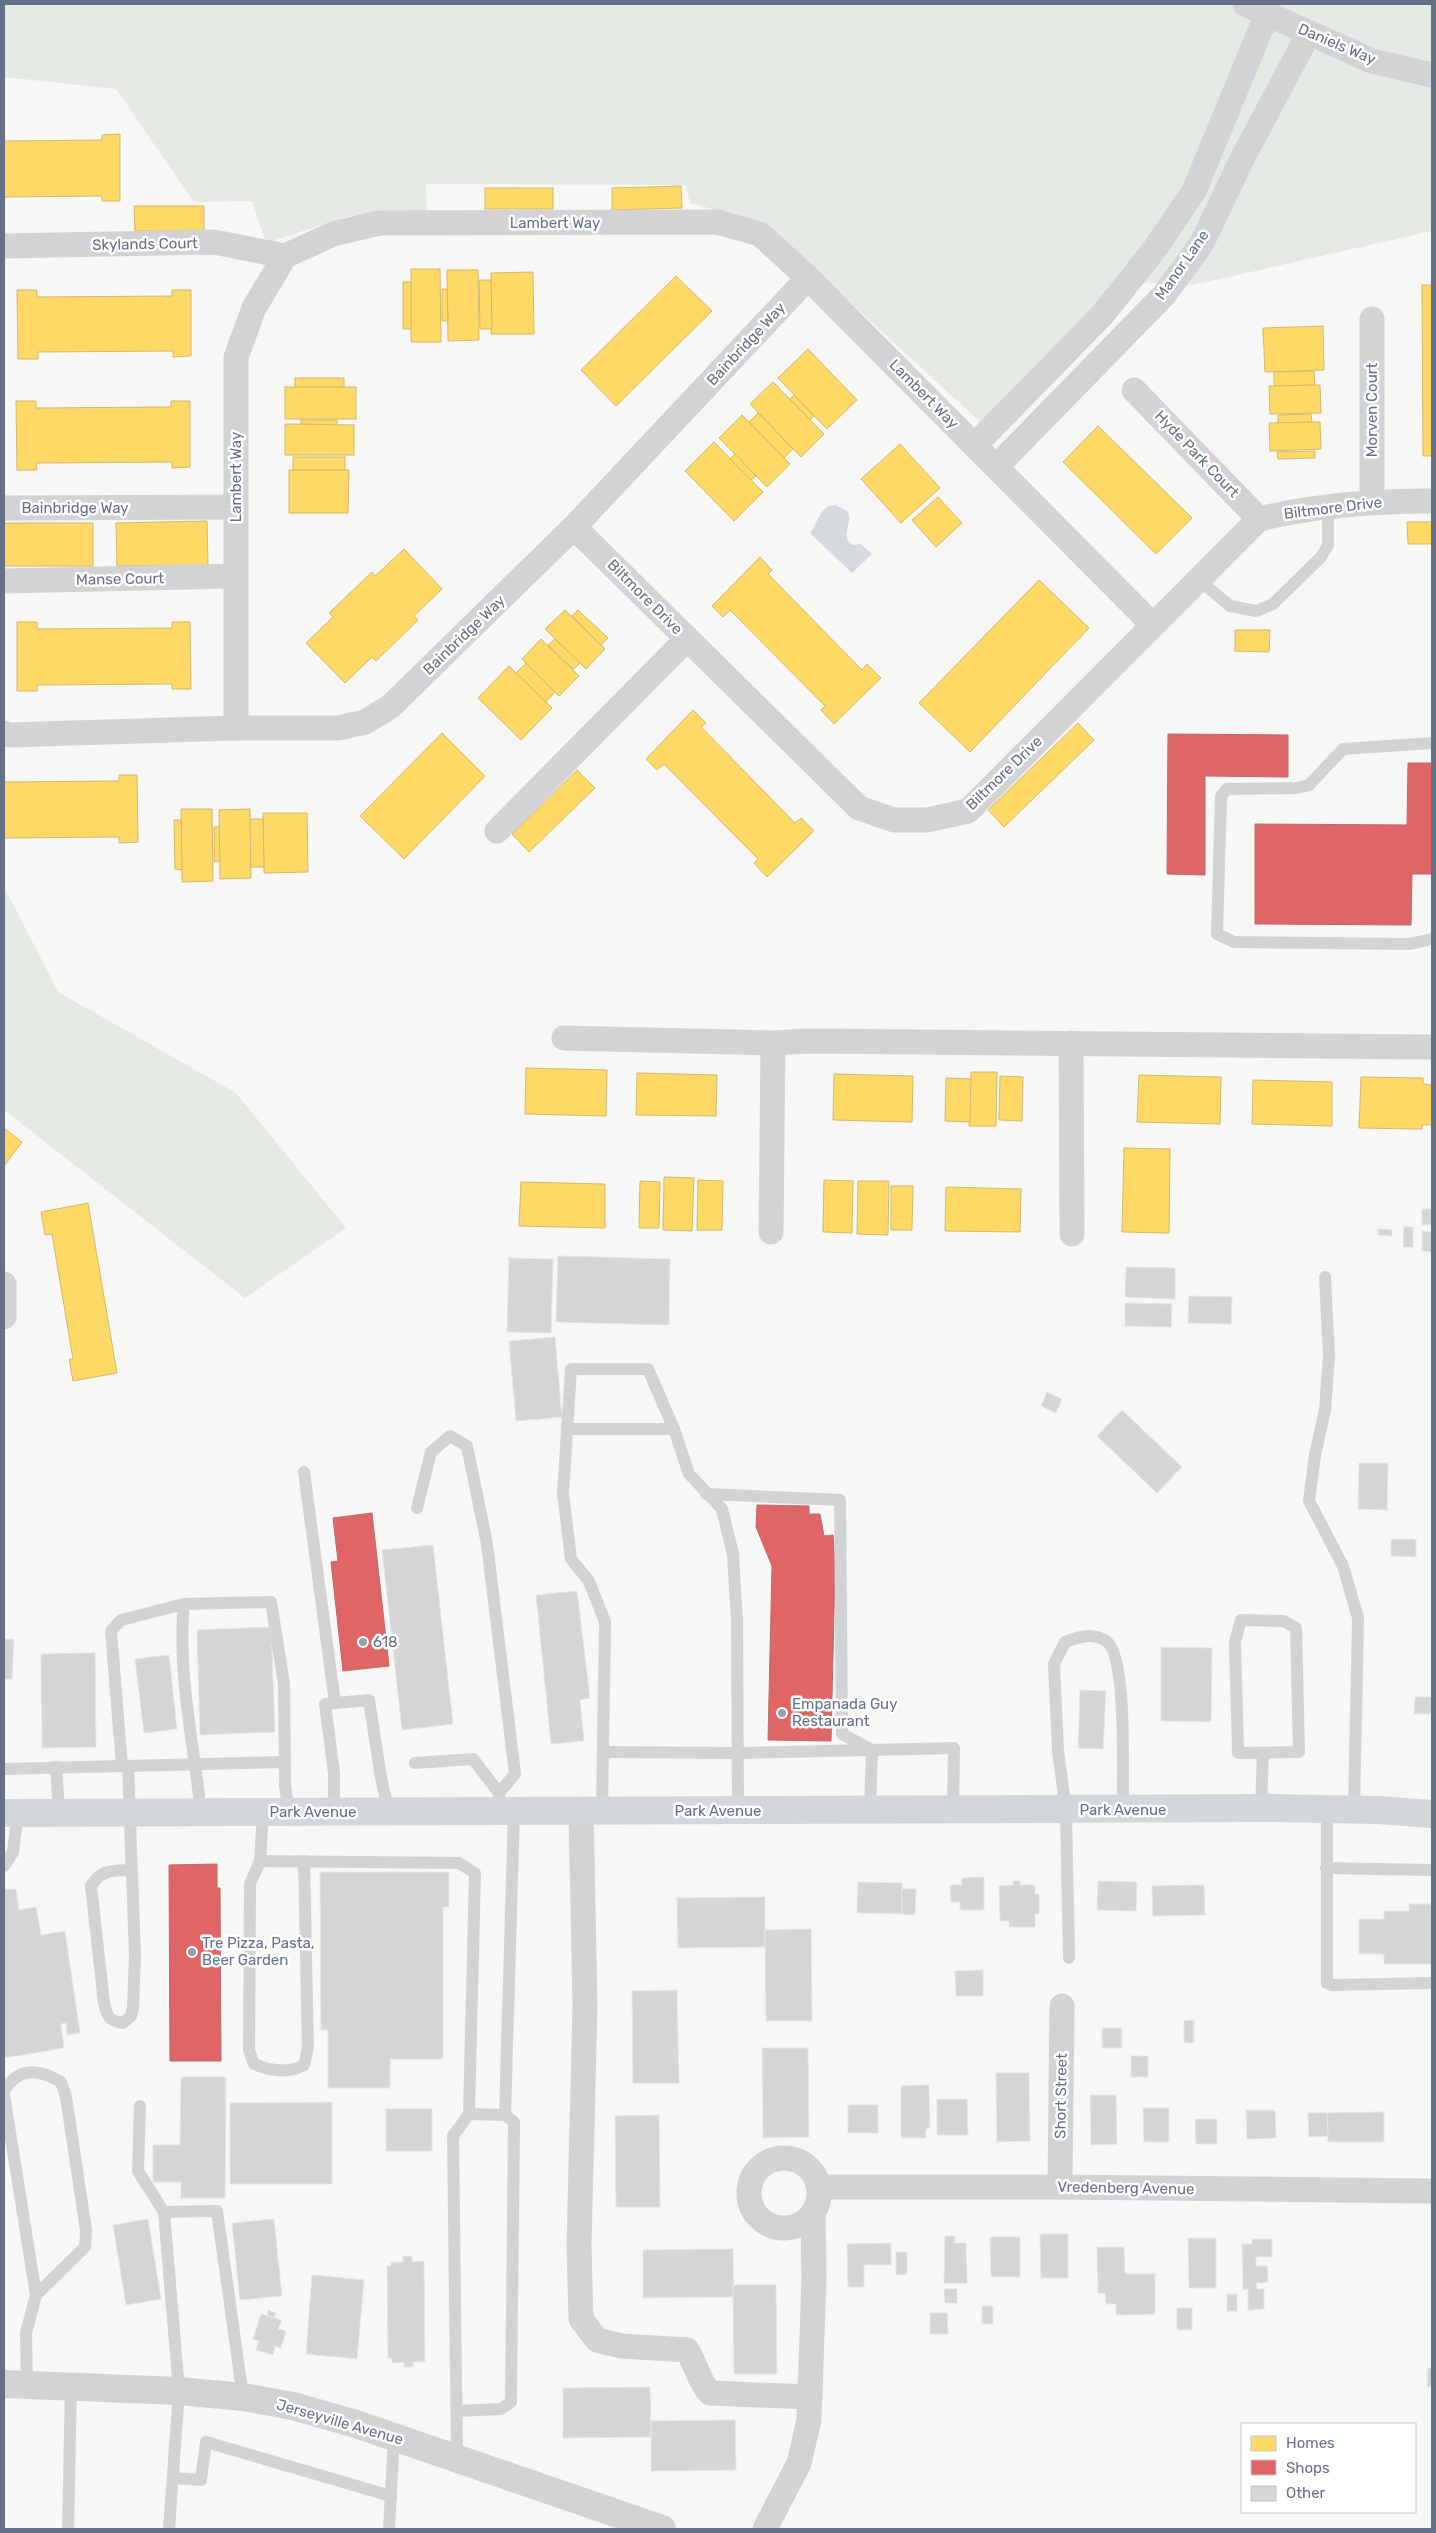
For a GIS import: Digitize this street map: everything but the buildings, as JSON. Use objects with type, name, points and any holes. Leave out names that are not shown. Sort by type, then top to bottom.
[{"type":"main road","name":"Park Avenue","points":[[11,1813],[389,1812],[504,1805],[592,1812],[1261,1808],[1432,1814]]},
{"type":"street","name":"Daniels Way","points":[[1256,9],[1372,61],[1432,75]]},
{"type":"street","points":[[975,445],[1103,314],[1154,250],[1194,191],[1214,142],[1256,9]]},
{"type":"street","name":"Manor Lane","points":[[997,466],[1164,295],[1202,243],[1244,155],[1309,32]]},
{"type":"street","points":[[1214,142],[1244,155]]},
{"type":"street","name":"Lambert Way","points":[[236,728],[236,357],[254,308],[285,256],[333,234],[379,223],[717,222],[760,234],[808,278],[997,466],[1153,625]]},
{"type":"street","name":"Skylands Court","points":[[4,246],[214,242],[285,256]]},
{"type":"street","name":"Bainbridge Way","points":[[4,732],[9,735],[236,728],[338,728],[365,722],[391,706],[574,527],[808,278]]},
{"type":"street","name":"Morven Court","points":[[1372,319],[1372,501]]},
{"type":"street","points":[[1078,340],[1098,361]]},
{"type":"street","name":"Hyde Park Court","points":[[1134,390],[1260,519]]},
{"type":"street","name":"Biltmore Drive","points":[[574,527],[859,808],[894,820],[927,820],[968,811],[1260,519],[1300,509],[1372,501],[1432,501]]},
{"type":"street","name":"Bainbridge Way","points":[[4,508],[236,507]]},
{"type":"street","name":"Manse Court","points":[[4,581],[236,576]]},
{"type":"street","points":[[498,831],[687,639]]},
{"type":"street","points":[[564,1038],[773,1043],[809,1041],[1432,1047]]},
{"type":"street","points":[[771,1232],[773,1043]]},
{"type":"street","points":[[1072,1043],[1072,1234]]},
{"type":"street","points":[[4,1284],[4,1317]]},
{"type":"street","points":[[592,1812],[579,2246],[581,2319],[597,2340],[622,2346],[687,2350],[697,2365],[701,2383],[710,2393],[810,2397]]},
{"type":"street","name":"Short Street","points":[[1060,2187],[1062,2006]]},
{"type":"street","points":[[778,2158],[792,2159],[805,2165],[814,2175],[819,2187],[819,2201],[813,2214],[803,2223],[790,2228],[776,2228],[763,2222],[754,2212],[749,2199],[750,2186],[755,2173],[765,2163],[778,2158]]},
{"type":"street","name":"Vredenberg Avenue","points":[[819,2187],[1060,2187],[1432,2191]]},
{"type":"street","points":[[765,2529],[799,2463],[808,2429],[813,2214]]},
{"type":"street","name":"Jerseyville Avenue","points":[[15,2384],[178,2391],[243,2397],[293,2406],[458,2459],[624,2523],[662,2529]]},
{"type":"lane","points":[[1199,580],[1230,606],[1256,611],[1273,604],[1321,557],[1328,545],[1328,506]]},
{"type":"lane","points":[[1432,743],[1343,749],[1316,779],[1303,787],[1227,789],[1221,796],[1217,934],[1234,942],[1266,943],[1410,944],[1432,939]]},
{"type":"lane","points":[[1325,1278],[1329,1356],[1325,1410],[1314,1455],[1308,1501],[1343,1566],[1358,1618],[1354,1810]]},
{"type":"lane","points":[[592,1812],[604,1752],[606,1622],[589,1581],[572,1559],[564,1493],[571,1369],[648,1369],[674,1428],[689,1474],[722,1509],[733,1554],[737,1621],[738,1811]]},
{"type":"lane","points":[[569,1429],[674,1428]]},
{"type":"lane","points":[[417,1508],[430,1452],[450,1436],[467,1446],[487,1544],[515,1774],[504,1805],[505,2115]]},
{"type":"lane","points":[[304,1472],[335,1703]]},
{"type":"lane","points":[[706,1494],[840,1500],[842,1734],[872,1750]]},
{"type":"lane","points":[[132,1870],[104,1871],[91,1886],[107,2016],[113,2022],[123,2023],[131,2016],[133,2008],[135,1956],[132,1870],[130,1813],[111,1631],[121,1620],[184,1604],[271,1602],[284,1684],[284,1762],[276,1812],[260,1861],[250,1884],[249,2050],[254,2064],[269,2071],[295,2070],[304,2065],[308,2047],[304,1861]]},
{"type":"lane","points":[[184,1604],[182,1624],[190,1731],[196,1763],[201,1813]]},
{"type":"lane","points":[[1241,1620],[1284,1621],[1296,1628],[1299,1752],[1263,1753],[1238,1753],[1235,1642],[1241,1620]]},
{"type":"lane","points":[[1068,1958],[1066,1810],[1058,1751],[1054,1664],[1066,1642],[1084,1635],[1105,1640],[1115,1651],[1122,1695],[1123,1810]]},
{"type":"lane","points":[[334,1812],[334,1772],[325,1704],[369,1700],[381,1778],[389,1812]]},
{"type":"lane","points":[[604,1752],[739,1753],[954,1748],[953,1810]]},
{"type":"lane","points":[[870,1811],[872,1750]]},
{"type":"lane","points":[[1261,1808],[1263,1753]]},
{"type":"lane","points":[[415,1763],[472,1759],[504,1805]]},
{"type":"lane","points":[[4,1769],[284,1762]]},
{"type":"lane","points":[[56,1767],[59,1812]]},
{"type":"lane","points":[[1327,1809],[1327,1982],[1332,1985],[1431,1983]]},
{"type":"lane","points":[[4,1866],[13,1852],[11,1813]]},
{"type":"lane","points":[[260,1861],[459,1863],[475,1872],[470,2114],[453,2136],[458,2459]]},
{"type":"lane","points":[[1326,1868],[1432,1870]]},
{"type":"lane","points":[[4,2091],[11,2079],[24,2072],[45,2073],[61,2082],[66,2097],[86,2230],[85,2247],[36,2295]]},
{"type":"lane","points":[[4,2096],[36,2295],[15,2384]]},
{"type":"lane","points":[[140,2106],[138,2171],[164,2212],[178,2391],[169,2529]]},
{"type":"lane","points":[[457,2410],[501,2409],[511,2402],[514,2122],[505,2115],[470,2114]]},
{"type":"lane","points":[[164,2212],[217,2211],[243,2397]]},
{"type":"lane","points":[[68,2529],[70,2386]]},
{"type":"lane","points":[[389,2529],[394,2437]]},
{"type":"lane","points":[[173,2478],[201,2480],[206,2442],[391,2496]]},
{"type":"shaded area","points":[[4,4],[1432,4],[1432,231],[1193,285],[1142,283],[991,432],[764,223],[690,203],[686,185],[426,184],[427,214],[349,216],[266,243],[252,201],[194,202],[116,89],[4,77]]},
{"type":"shaded area","points":[[836,505],[848,512],[847,538],[849,542],[853,545],[861,544],[872,554],[852,573],[810,533],[820,515],[829,506]]},
{"type":"shaded area","points":[[4,891],[8,894],[58,992],[236,1093],[346,1228],[245,1298],[4,1110]]},
{"type":"place","name":"618","points":[[363,1642]]},
{"type":"place","name":"Empanada Guy Restaurant","points":[[782,1713]]},
{"type":"place","name":"Tre Pizza, Pasta, Beer Garden","points":[[192,1952]]}]
